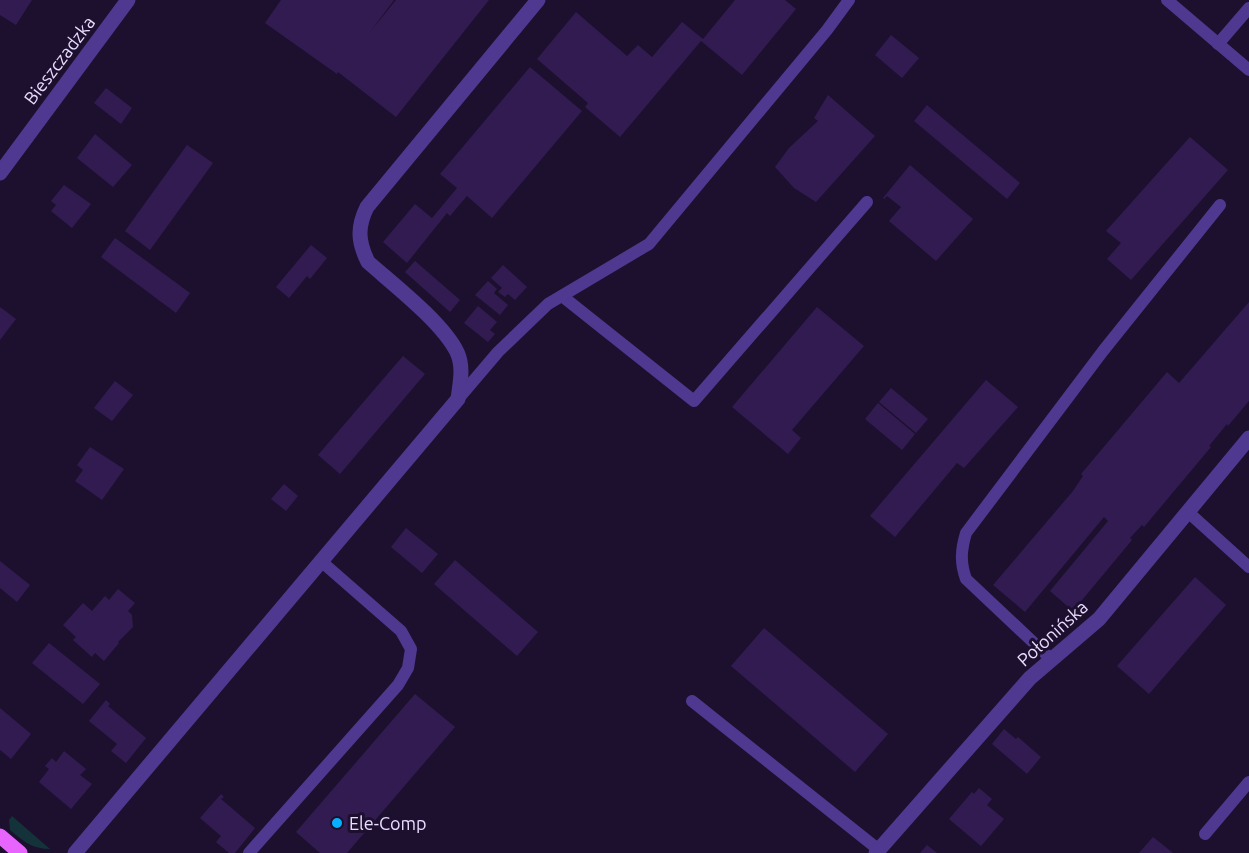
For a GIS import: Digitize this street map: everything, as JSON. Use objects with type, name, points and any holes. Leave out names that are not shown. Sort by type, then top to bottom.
[{"type":"main road","points":[[0,836],[20,853]]},
{"type":"street","name":"Bieszczadzka","points":[[0,173],[128,0]]},
{"type":"street","points":[[75,853],[458,399],[462,372],[458,353],[442,329],[368,262],[359,234],[362,219],[367,207],[538,0]]},
{"type":"street","name":"Połonińska","points":[[877,851],[1030,678],[1099,620],[1249,438]]},
{"type":"lane","points":[[458,399],[498,352],[548,304],[649,244],[827,30],[849,0]]},
{"type":"lane","points":[[1167,0],[1249,70]]},
{"type":"lane","points":[[1218,44],[1249,8]]},
{"type":"lane","points":[[562,296],[694,401],[867,202]]},
{"type":"lane","points":[[1052,660],[966,579],[961,567],[961,549],[966,533],[1103,351],[1220,205]]},
{"type":"lane","points":[[1188,512],[1249,567]]},
{"type":"lane","points":[[249,853],[398,685],[408,668],[411,649],[401,631],[322,562]]},
{"type":"lane","points":[[692,701],[877,851]]},
{"type":"lane","points":[[1205,834],[1249,782]]},
{"type":"green space","points":[[12,816],[50,849],[33,846],[10,830],[9,820]]},
{"type":"building","points":[[0,0],[32,0],[16,25],[0,15]]},
{"type":"building","points":[[281,0],[394,0],[370,32],[396,0],[489,0],[396,117],[338,72],[337,74],[265,23]]},
{"type":"building","points":[[735,0],[785,0],[796,9],[742,75],[701,41],[620,137],[585,107],[588,103],[537,59],[576,12],[627,56],[638,45],[652,57],[682,22],[703,39]]},
{"type":"building","points":[[891,35],[919,58],[902,78],[875,55]]},
{"type":"building","points":[[530,67],[582,111],[492,218],[467,196],[450,216],[447,213],[407,263],[383,242],[415,204],[432,218],[457,188],[440,174]]},
{"type":"building","points":[[106,88],[132,108],[121,124],[94,103]]},
{"type":"building","points":[[828,95],[875,136],[816,202],[794,188],[775,167],[789,148],[818,121],[814,118]]},
{"type":"building","points":[[927,105],[1020,183],[1007,199],[914,121]]},
{"type":"building","points":[[95,134],[132,165],[113,187],[77,158]]},
{"type":"building","points":[[1190,137],[1228,170],[1131,280],[1107,259],[1121,243],[1106,231]]},
{"type":"building","points":[[187,145],[213,163],[150,250],[125,231]]},
{"type":"building","points":[[910,165],[973,219],[936,261],[889,221],[901,207],[887,196],[883,198]]},
{"type":"building","points":[[64,185],[91,204],[72,228],[51,211],[56,205],[51,201]]},
{"type":"building","points":[[115,238],[190,293],[176,313],[101,257]]},
{"type":"building","points":[[311,245],[327,258],[310,279],[307,276],[289,298],[276,287]]},
{"type":"building","points":[[415,261],[460,300],[450,312],[405,272]]},
{"type":"building","points":[[503,265],[527,287],[515,300],[508,294],[505,297],[498,292],[502,288],[491,278]]},
{"type":"building","points":[[488,281],[497,289],[494,293],[508,305],[500,315],[475,295]]},
{"type":"building","points":[[1249,302],[1249,401],[1228,426],[1227,424],[1209,446],[1211,447],[1144,527],[1142,525],[1130,538],[1132,540],[1073,611],[1050,591],[1108,521],[1104,517],[1025,612],[993,585],[1073,491],[1083,476],[1081,474],[1167,372],[1179,383]]},
{"type":"building","points":[[478,306],[497,322],[490,330],[495,334],[488,342],[464,323]]},
{"type":"building","points":[[0,307],[16,319],[0,340]]},
{"type":"building","points":[[817,307],[864,346],[792,430],[801,438],[788,454],[732,407]]},
{"type":"building","points":[[403,356],[425,374],[340,474],[318,455]]},
{"type":"building","points":[[986,380],[1018,407],[964,468],[957,463],[895,537],[870,516]]},
{"type":"building","points":[[115,381],[133,395],[112,421],[94,408]]},
{"type":"building","points":[[891,388],[928,419],[916,433],[879,402]]},
{"type":"building","points":[[878,403],[915,434],[902,450],[865,419]]},
{"type":"building","points":[[90,447],[124,469],[102,500],[75,481],[83,470],[77,465]]},
{"type":"building","points":[[284,484],[298,496],[286,511],[271,499]]},
{"type":"building","points":[[406,528],[438,554],[422,573],[391,547]]},
{"type":"building","points":[[455,560],[538,632],[517,656],[434,584]]},
{"type":"building","points":[[0,561],[30,585],[17,602],[0,588]]},
{"type":"building","points":[[1195,577],[1226,605],[1149,694],[1117,666]]},
{"type":"building","points":[[118,589],[135,603],[128,611],[132,615],[133,627],[104,661],[95,653],[92,657],[73,640],[76,637],[63,625],[83,603],[92,611],[105,596],[109,600]]},
{"type":"building","points":[[764,628],[888,734],[855,772],[731,666]]},
{"type":"building","points":[[49,643],[100,684],[83,704],[32,663]]},
{"type":"building","points":[[415,694],[455,727],[347,853],[320,853],[296,832]]},
{"type":"building","points":[[106,700],[110,704],[108,706],[146,738],[126,763],[111,751],[117,744],[89,721]]},
{"type":"building","points":[[0,708],[31,734],[11,759],[0,750]]},
{"type":"building","points":[[1004,729],[1016,739],[1018,737],[1041,757],[1027,774],[992,744]]},
{"type":"building","points":[[64,751],[86,769],[80,775],[92,784],[71,809],[39,782],[49,769],[45,766],[52,758],[56,762]]},
{"type":"building","points":[[979,788],[992,799],[987,805],[1004,819],[981,846],[949,819],[972,792],[974,794]]},
{"type":"building","points":[[221,794],[224,797],[221,799],[255,828],[235,853],[229,853],[216,842],[221,836],[200,818]]},
{"type":"building","points":[[1153,837],[1173,853],[1139,853]]},
{"type":"building","points":[[927,845],[937,853],[920,853]]},
{"type":"place","name":"Ele-Comp","points":[[337,823]]}]
